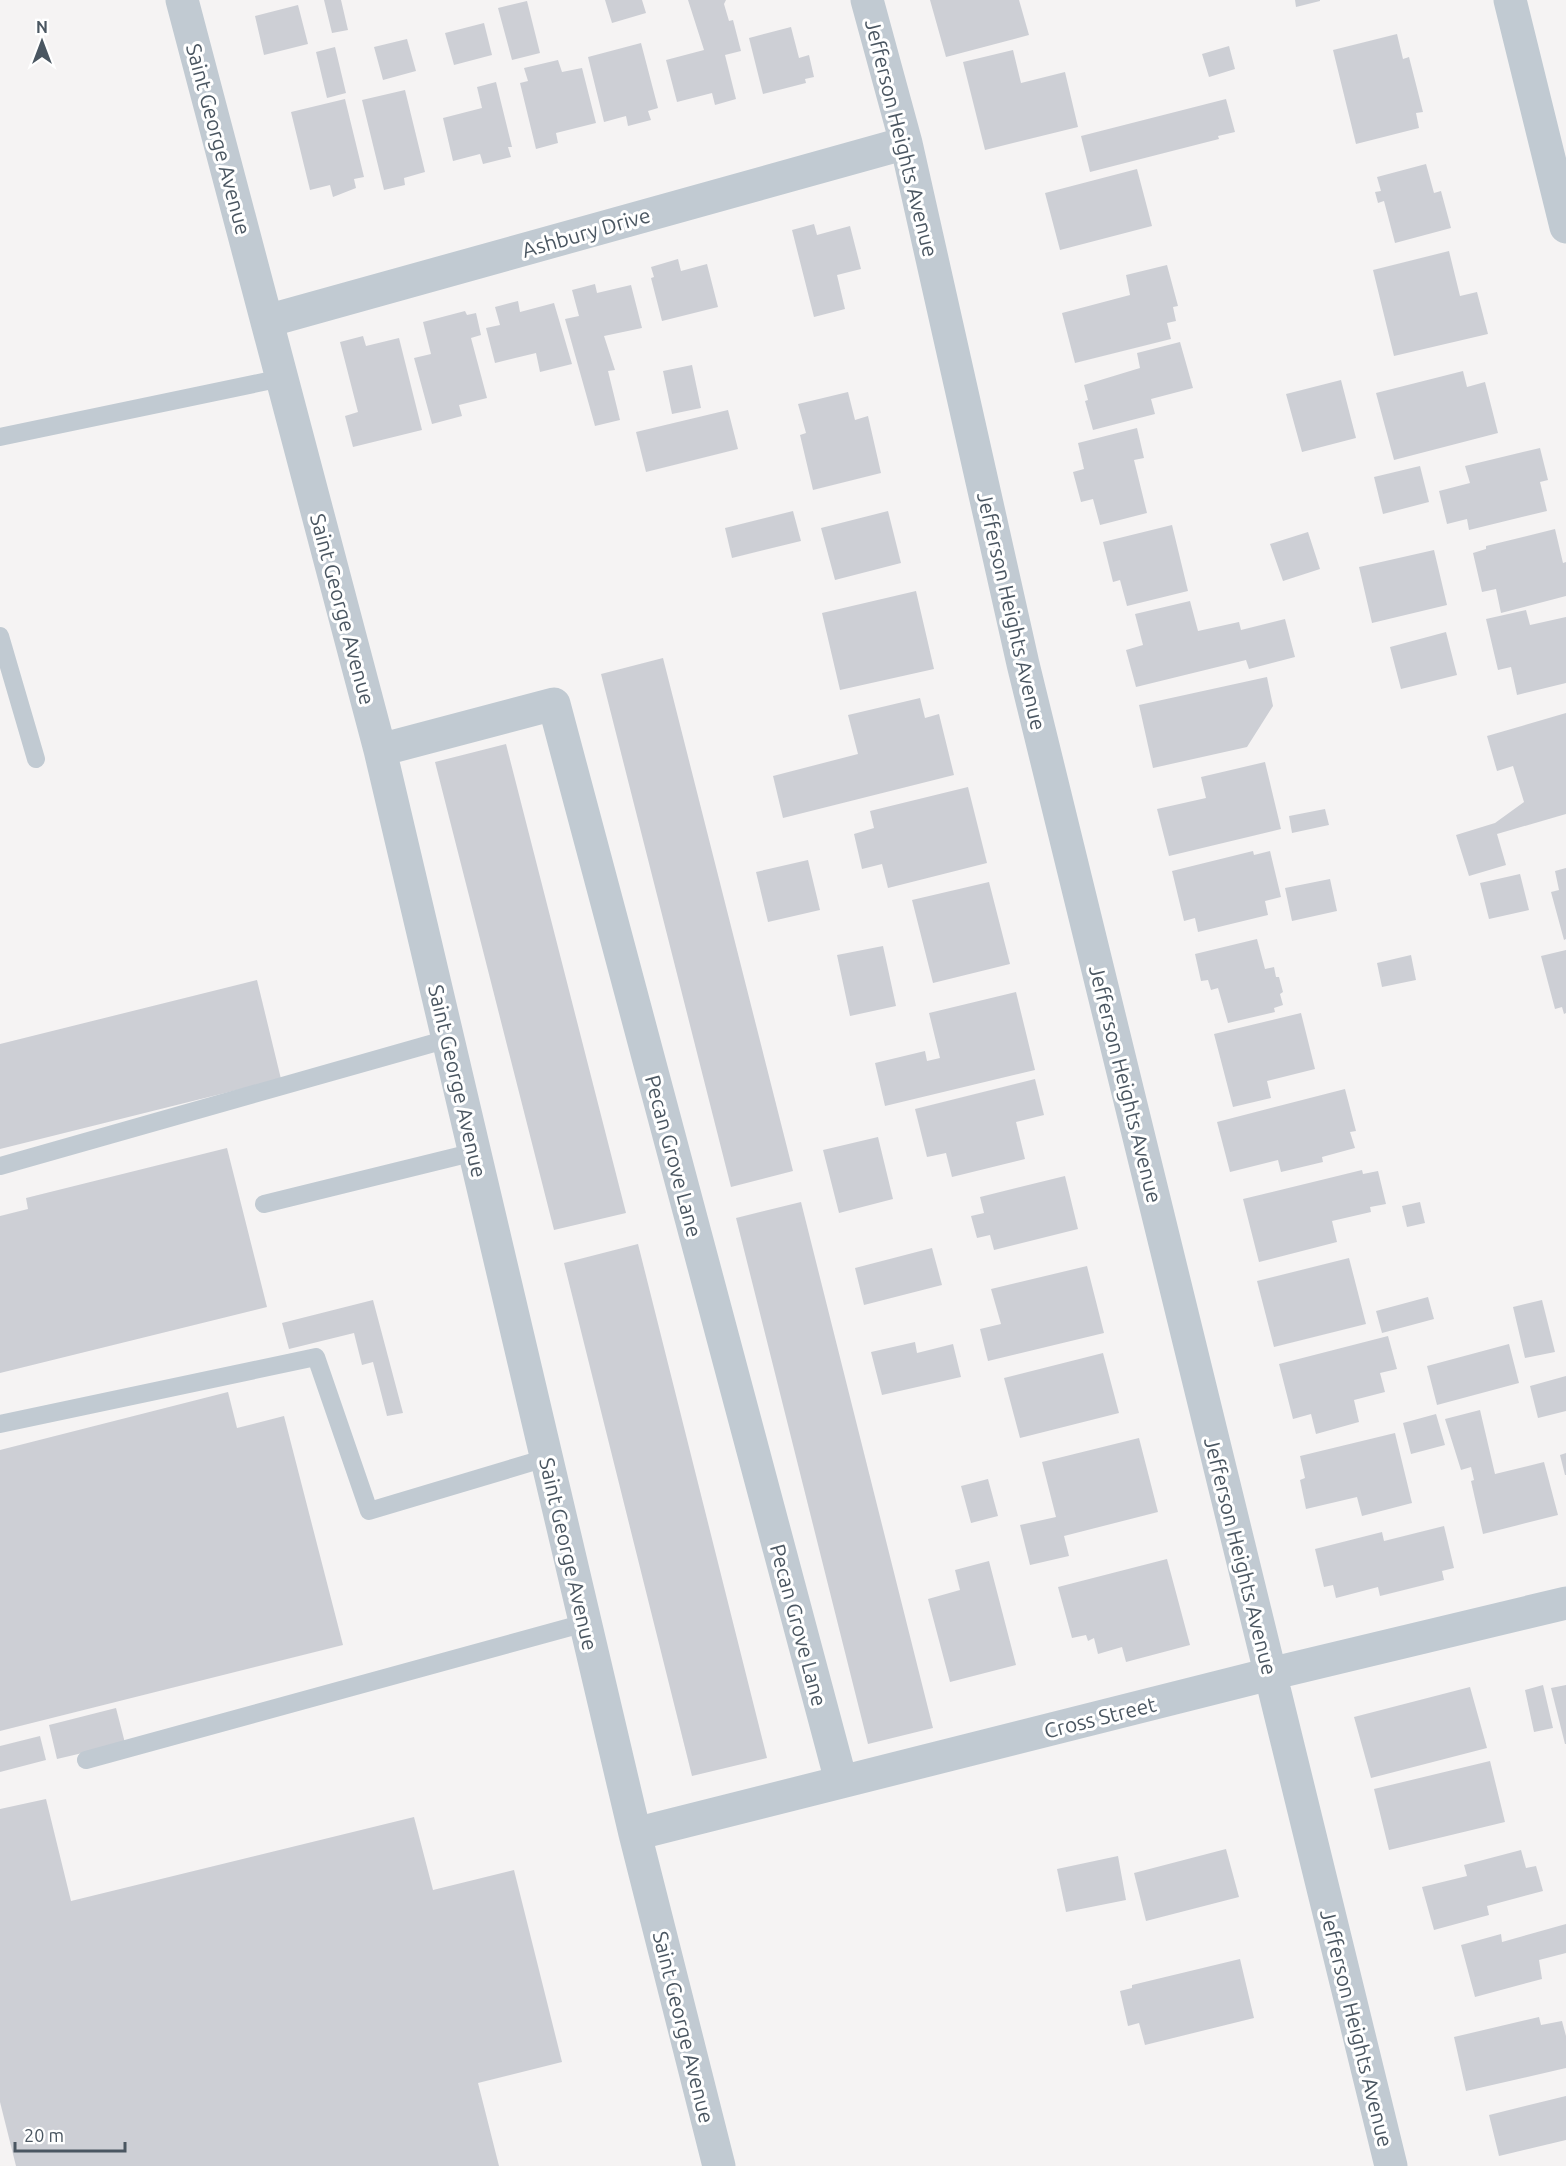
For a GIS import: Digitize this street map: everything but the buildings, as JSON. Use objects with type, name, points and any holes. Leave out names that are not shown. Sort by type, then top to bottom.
[{"type":"street","name":"Saint George Avenue","points":[[182,0],[380,750],[635,1834],[719,2166]]},
{"type":"street","name":"Jefferson Heights Avenue","points":[[867,0],[906,143],[1023,664],[1391,2166]]},
{"type":"street","points":[[1510,0],[1566,227]]},
{"type":"street","name":"Ashbury Drive","points":[[267,321],[906,143]]},
{"type":"street","name":"Pecan Grove Lane","points":[[380,750],[554,704],[841,1782]]},
{"type":"street","name":"Cross Street","points":[[635,1834],[1270,1674],[1566,1603]]},
{"type":"lane","points":[[0,436],[282,378]]},
{"type":"lane","points":[[0,636],[36,759]]},
{"type":"lane","points":[[0,1166],[448,1039]]},
{"type":"lane","points":[[264,1204],[475,1152]]},
{"type":"lane","points":[[0,1424],[316,1356],[369,1511],[546,1458]]},
{"type":"lane","points":[[86,1760],[585,1623]]}]
